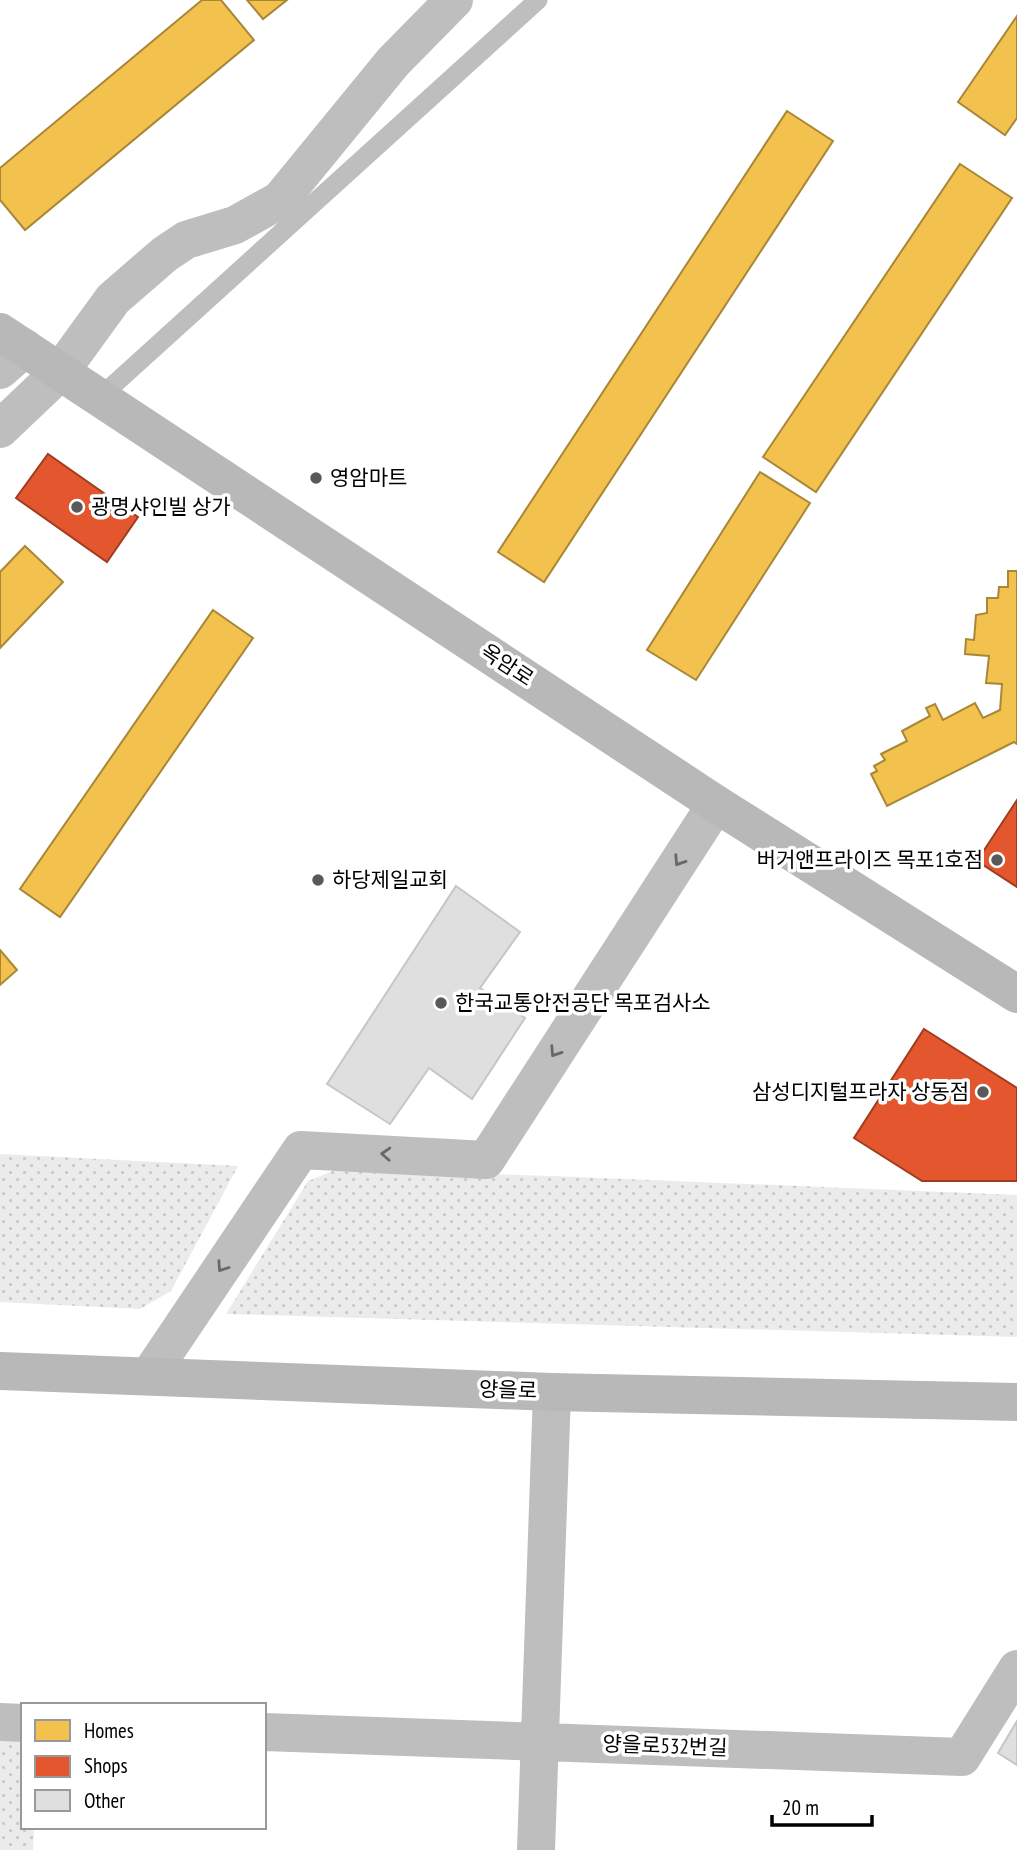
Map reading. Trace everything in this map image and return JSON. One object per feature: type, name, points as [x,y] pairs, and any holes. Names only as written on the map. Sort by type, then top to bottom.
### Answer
[{"type":"street","points":[[0,429],[60,372],[113,299],[165,254],[186,240],[234,225],[280,200],[393,62],[454,0]]},
{"type":"street","name":"옥암로","points":[[8,350],[60,372],[100,397],[716,804],[1017,994]]},
{"type":"street","points":[[149,1376],[300,1150],[486,1160],[716,804]]},
{"type":"street","name":"양을로","points":[[6,1373],[552,1392],[1017,1402]]},
{"type":"street","points":[[536,1850],[552,1392]]},
{"type":"street","name":"양을로532번길","points":[[266,1732],[962,1757],[1017,1669]]},
{"type":"street","points":[[0,1722],[21,1723]]},
{"type":"lane","points":[[100,397],[538,0]]},
{"type":"shaded area","points":[[0,1154],[238,1166],[171,1291],[140,1309],[0,1302]]},
{"type":"shaded area","points":[[335,1170],[1017,1195],[1017,1337],[226,1314],[308,1181]]},
{"type":"shaded area","points":[[0,1722],[21,1723],[21,1829],[34,1829],[33,1850],[0,1850]]},
{"type":"building: Homes","points":[[202,0],[221,0],[254,40],[25,230],[0,200],[0,168]]},
{"type":"building: Homes","points":[[247,0],[287,0],[263,19]]},
{"type":"building: Homes","points":[[1017,16],[1017,118],[1005,135],[958,102]]},
{"type":"building: Homes","points":[[787,111],[833,141],[544,582],[498,552]]},
{"type":"building: Homes","points":[[960,164],[1012,198],[816,492],[763,457]]},
{"type":"building: Homes","points":[[760,472],[810,503],[696,680],[647,650]]},
{"type":"building: Homes","points":[[25,546],[63,582],[0,648],[0,572]]},
{"type":"building: Homes","points":[[1008,571],[1017,571],[1017,744],[1014,742],[887,806],[871,774],[877,771],[874,766],[885,760],[881,754],[907,741],[902,731],[930,716],[926,708],[935,704],[943,720],[975,703],[983,718],[1000,710],[1002,684],[986,683],[989,656],[965,654],[966,639],[974,640],[976,615],[987,613],[987,598],[998,598],[999,587],[1008,587]]},
{"type":"building: Homes","points":[[213,610],[253,638],[60,917],[20,889]]},
{"type":"building: Homes","points":[[0,950],[17,970],[0,985]]},
{"type":"building: Shops","name":"광명샤인빌 상가","points":[[48,454],[138,517],[107,562],[16,498]]},
{"type":"building: Shops","points":[[1017,800],[1017,887],[977,861]]},
{"type":"building: Shops","points":[[924,1029],[1017,1088],[1017,1181],[922,1181],[854,1138]]},
{"type":"building: Other","name":"한국교통안전공단 목포검사소","points":[[456,886],[520,932],[480,988],[525,1018],[472,1099],[429,1068],[390,1124],[327,1084]]},
{"type":"building: Other","points":[[1017,1721],[1017,1765],[998,1753]]},
{"type":"place","name":"영암마트","points":[[316,478]]},
{"type":"place","name":"광명샤인빌 상가","points":[[77,507]]},
{"type":"place","name":"버거앤프라이즈 목포1호점","points":[[997,860]]},
{"type":"place","name":"하당제일교회","points":[[318,880]]},
{"type":"place","name":"한국교통안전공단 목포검사소","points":[[441,1003]]},
{"type":"place","name":"삼성디지털프라자 상동점","points":[[983,1092]]}]
